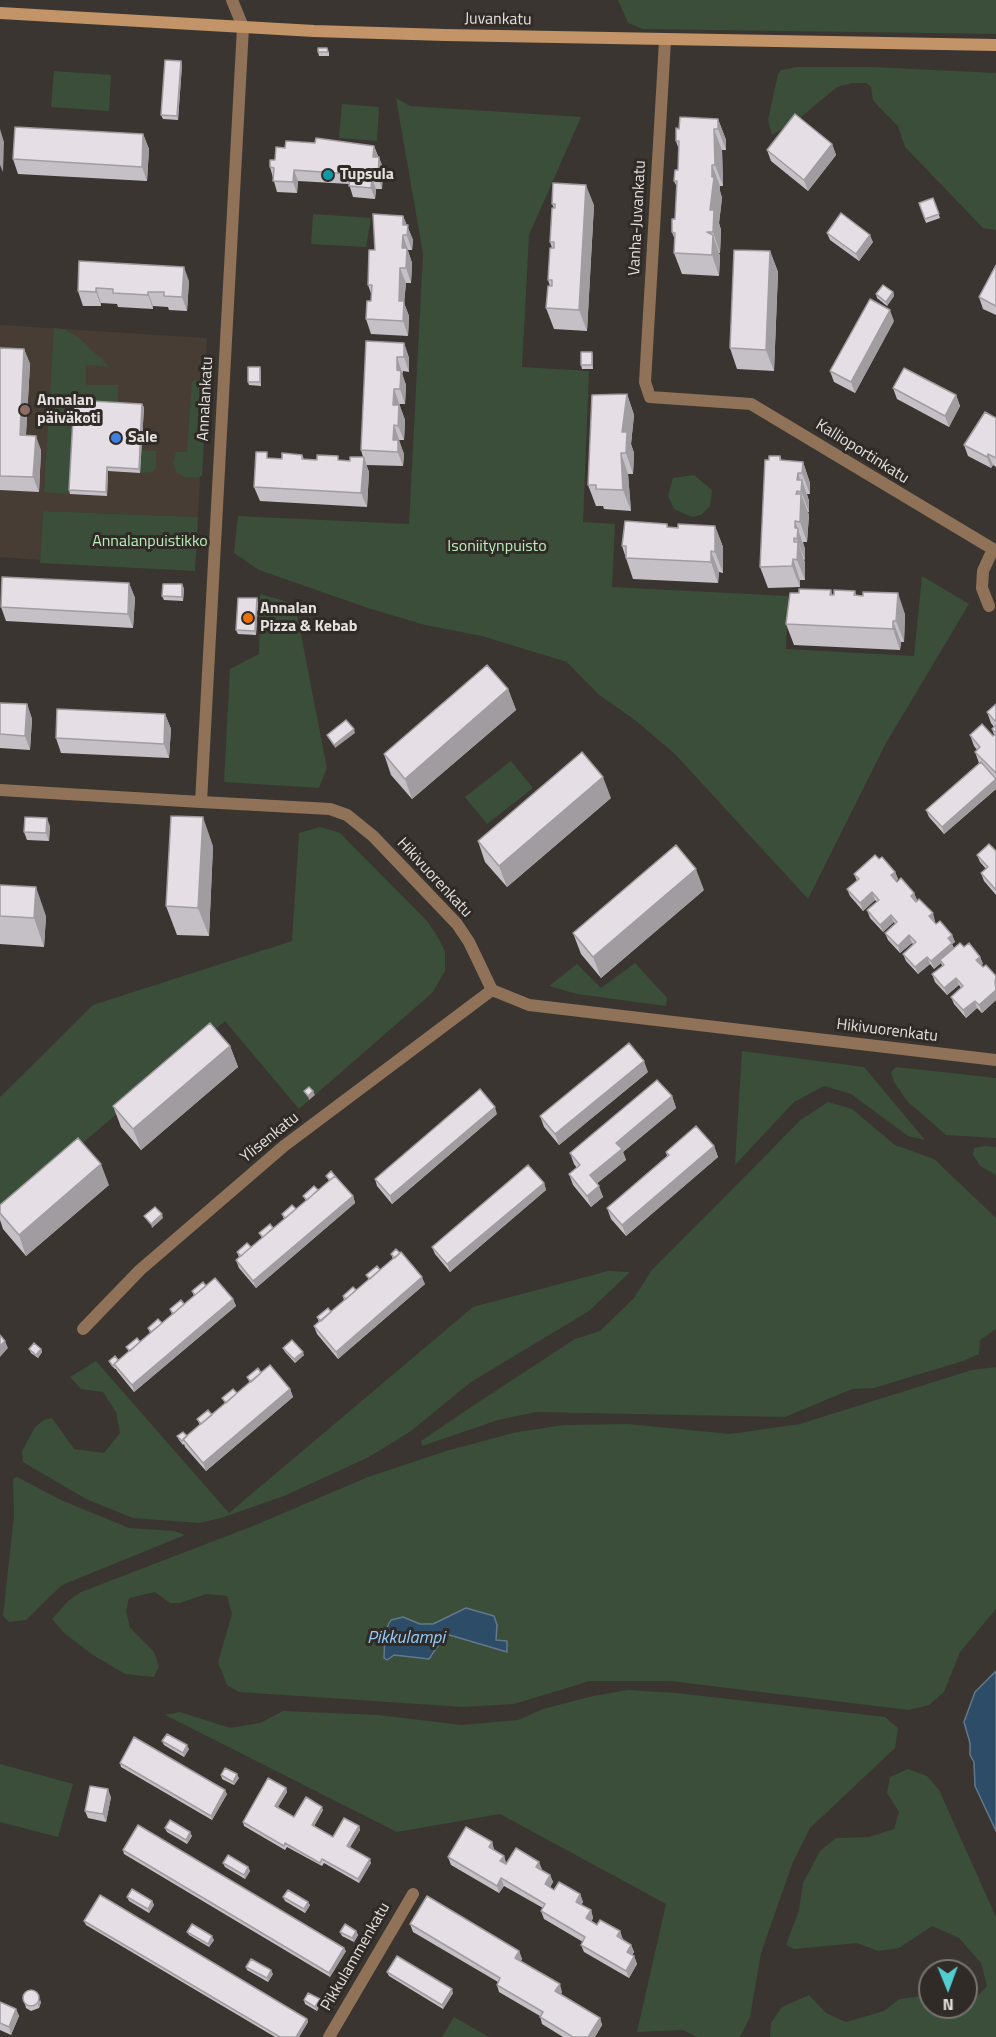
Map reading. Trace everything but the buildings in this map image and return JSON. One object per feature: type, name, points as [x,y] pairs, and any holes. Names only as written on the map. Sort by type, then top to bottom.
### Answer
[{"type":"main road","name":"Juvankatu","points":[[0,13],[243,27],[665,41],[996,45]]},
{"type":"street","name":"Annalankatu","points":[[201,802],[243,27],[232,0]]},
{"type":"street","name":"Vanha-Juvankatu","points":[[650,397],[645,382],[665,41]]},
{"type":"street","name":"Kallioportinkatu","points":[[650,397],[751,404],[993,549],[983,571],[982,588],[989,606]]},
{"type":"street","name":"Hikivuorenkatu","points":[[0,790],[322,808],[347,815],[373,836],[457,924],[469,942],[492,990],[529,1005],[996,1060]]},
{"type":"street","name":"Ylisenkatu","points":[[82,1329],[140,1270],[284,1146],[492,990]]},
{"type":"street","name":"Pikkulammenkatu","points":[[329,2037],[413,1894]]},
{"type":"shaded area","points":[[0,325],[207,338],[198,517],[43,511],[40,560],[0,557]]},
{"type":"green space","points":[[618,0],[996,0],[996,34],[643,29],[628,23]]},
{"type":"green space","points":[[797,67],[875,67],[996,73],[996,230],[983,228],[905,147],[898,126],[873,100],[871,87],[866,83],[852,83],[837,87],[801,117],[772,135],[768,120],[778,74],[781,70]]},
{"type":"green space","points":[[54,71],[111,75],[109,111],[51,107]]},
{"type":"green space","name":"Isoniitynpuisto","points":[[396,98],[410,106],[581,117],[529,235],[522,367],[589,371],[583,522],[615,524],[612,587],[788,596],[786,649],[914,656],[922,576],[969,604],[886,743],[808,899],[675,754],[635,720],[598,694],[567,662],[482,636],[425,625],[368,608],[259,570],[234,553],[238,516],[409,524],[423,254]]},
{"type":"green space","points":[[342,104],[379,107],[377,141],[339,138]]},
{"type":"green space","points":[[313,214],[371,218],[366,247],[311,244]]},
{"type":"green space","points":[[54,328],[64,329],[79,338],[110,367],[86,365],[86,385],[118,385],[118,402],[74,401],[69,494],[44,492]]},
{"type":"green space","points":[[198,379],[207,382],[202,476],[196,478],[184,477],[176,471],[173,463],[176,452],[187,452],[192,382]]},
{"type":"green space","points":[[141,450],[156,451],[156,467],[152,472],[140,473]]},
{"type":"green space","points":[[694,475],[712,490],[710,506],[701,515],[692,517],[674,509],[668,496],[673,478]]},
{"type":"green space","name":"Annalanpuistikko","points":[[43,511],[198,517],[195,571],[40,563]]},
{"type":"green space","points":[[260,594],[295,604],[327,768],[319,788],[224,782],[230,669],[259,654]]},
{"type":"green space","points":[[511,761],[533,788],[487,824],[465,797]]},
{"type":"green space","points":[[320,827],[340,833],[428,922],[445,952],[445,971],[432,993],[299,1109],[225,1021],[0,1214],[0,1097],[93,1005],[292,941],[299,833]]},
{"type":"green space","points":[[635,963],[667,998],[666,1006],[577,994],[549,986],[577,964],[601,988]]},
{"type":"green space","points":[[742,1051],[864,1067],[925,1140],[908,1136],[851,1094],[824,1086],[794,1102],[735,1165]]},
{"type":"green space","points":[[896,1067],[996,1078],[996,1138],[946,1135],[908,1102],[894,1082],[891,1072]]},
{"type":"green space","points":[[828,1102],[852,1109],[895,1145],[934,1159],[996,1218],[996,1329],[980,1340],[979,1354],[874,1388],[852,1389],[785,1417],[536,1412],[498,1420],[422,1446],[421,1441],[575,1339],[600,1331],[634,1298],[651,1271],[782,1139],[802,1119]]},
{"type":"green space","points":[[996,1147],[996,1175],[980,1166],[973,1155],[974,1148]]},
{"type":"green space","points":[[608,1271],[630,1272],[589,1311],[471,1382],[411,1431],[369,1457],[284,1496],[221,1518],[199,1523],[133,1518],[86,1499],[23,1462],[22,1451],[35,1427],[44,1420],[52,1418],[74,1449],[104,1453],[120,1433],[116,1412],[103,1392],[81,1389],[70,1377],[96,1361],[229,1513],[473,1307]]},
{"type":"green space","points":[[996,1367],[996,1609],[960,1652],[944,1692],[929,1705],[909,1710],[670,1681],[590,1681],[514,1704],[463,1707],[239,1692],[227,1685],[218,1662],[232,1614],[227,1596],[206,1594],[180,1603],[170,1603],[155,1592],[129,1598],[126,1611],[130,1628],[154,1652],[159,1666],[154,1677],[125,1674],[93,1655],[64,1633],[52,1619],[68,1601],[81,1592],[253,1526],[368,1477],[446,1451],[517,1432],[564,1425],[628,1424],[730,1434],[800,1424],[972,1370]],"holes":[[[460,1610],[484,1613],[495,1618],[496,1640],[506,1640],[507,1651],[446,1634],[440,1640],[433,1656],[424,1659],[394,1655],[384,1658],[385,1631],[391,1620],[403,1617],[420,1624],[433,1624]]]},
{"type":"green space","points":[[17,1477],[61,1500],[129,1528],[175,1531],[185,1535],[62,1585],[26,1620],[9,1622],[3,1616],[14,1516],[13,1479]]},
{"type":"green space","points":[[628,1690],[677,1693],[885,1717],[898,1728],[895,1748],[810,1828],[793,1862],[761,1953],[750,2017],[740,2037],[697,2037],[683,2030],[637,2032],[666,1904],[500,1814],[397,1832],[165,1715],[180,1712],[230,1728],[260,1723],[283,1711],[378,1715],[462,1725],[518,1720],[543,1709]]},
{"type":"green space","points":[[0,1764],[73,1784],[58,1837],[0,1822]]},
{"type":"green space","points":[[908,1769],[927,1776],[939,1790],[996,1917],[996,2037],[770,2037],[771,2023],[782,2007],[809,1995],[826,2013],[846,2022],[884,2011],[900,1999],[918,1997],[918,2019],[978,2019],[978,1996],[987,1986],[981,1963],[959,1938],[932,1926],[899,1948],[878,1951],[857,1943],[794,1949],[786,1945],[799,1910],[803,1883],[820,1851],[836,1838],[869,1837],[894,1829],[899,1812],[887,1793],[890,1777]]},
{"type":"green space","points":[[454,2017],[489,2037],[442,2037]]},
{"type":"water","name":"Pikkulampi","points":[[466,1608],[494,1616],[497,1625],[496,1640],[507,1641],[507,1652],[446,1634],[429,1659],[394,1655],[387,1660],[384,1658],[385,1631],[391,1620],[403,1617],[420,1624],[433,1624]]},
{"type":"water","points":[[996,1671],[996,1831],[975,1786],[974,1762],[970,1755],[970,1743],[964,1722],[975,1692]]},
{"type":"place","name":"Tupsula","points":[[328,175]]},
{"type":"place","name":"Annalan päiväkoti","points":[[25,410]]},
{"type":"place","name":"Sale","points":[[116,438]]},
{"type":"place","name":"Annalan Pizza & Kebab","points":[[248,618]]}]
